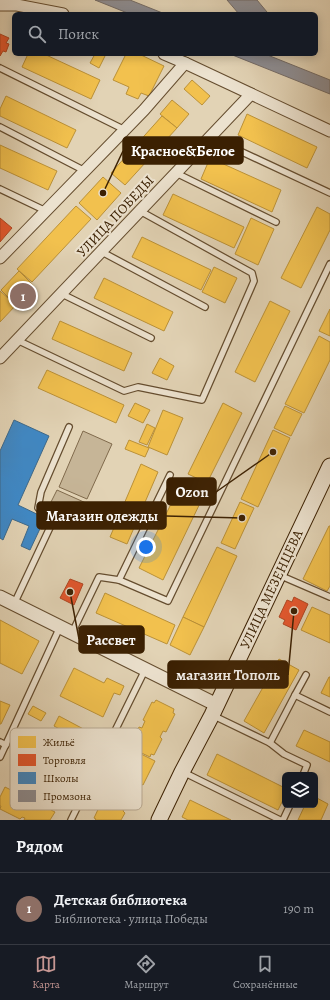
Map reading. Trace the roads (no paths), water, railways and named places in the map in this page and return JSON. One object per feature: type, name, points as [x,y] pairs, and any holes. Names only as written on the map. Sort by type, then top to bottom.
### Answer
[{"type":"main road","name":"УЛИЦА МЕЗЕНЦЕВА","points":[[159,820],[214,710],[330,466]]},
{"type":"street","points":[[0,5],[17,6],[52,12]]},
{"type":"street","points":[[169,56],[330,131]]},
{"type":"street","points":[[0,258],[144,110],[185,63]]},
{"type":"street","name":"УЛИЦА ПОБЕДЫ","points":[[0,358],[251,94]]},
{"type":"street","points":[[0,597],[145,670],[214,710]]},
{"type":"lane","points":[[0,68],[125,130]]},
{"type":"lane","points":[[0,127],[85,171]]},
{"type":"lane","points":[[210,137],[330,193]]},
{"type":"lane","points":[[176,173],[276,222]]},
{"type":"lane","points":[[0,189],[46,211]]},
{"type":"lane","points":[[17,340],[124,391],[138,387],[202,400],[254,281],[252,273],[140,211]]},
{"type":"lane","points":[[102,252],[205,307]]},
{"type":"lane","points":[[72,633],[98,577],[119,580],[168,601],[330,264]]},
{"type":"lane","points":[[62,294],[151,338]]},
{"type":"lane","points":[[14,604],[53,521],[38,508],[41,492],[69,427]]},
{"type":"lane","points":[[119,580],[170,475]]},
{"type":"lane","points":[[278,575],[330,598]]},
{"type":"lane","points":[[10,728],[60,628]]},
{"type":"lane","points":[[116,728],[145,670]]},
{"type":"lane","points":[[270,743],[306,675]]},
{"type":"lane","points":[[295,695],[330,712]]},
{"type":"lane","points":[[214,710],[270,743],[284,754],[307,765],[304,772]]},
{"type":"lane","points":[[0,757],[3,743],[10,729]]},
{"type":"lane","points":[[182,772],[280,820]]},
{"type":"lane","points":[[283,820],[289,808]]},
{"type":"lane","points":[[71,820],[76,810]]},
{"type":"place","name":"Красное&Белое","points":[[103,193]]},
{"type":"place","name":"Детская библиотека","points":[[23,296]]},
{"type":"place","name":"Ozon","points":[[273,452]]},
{"type":"place","name":"Магазин одежды","points":[[242,518]]},
{"type":"place","name":"Рассвет","points":[[70,592]]},
{"type":"place","name":"магазин Тополь","points":[[294,611]]}]
